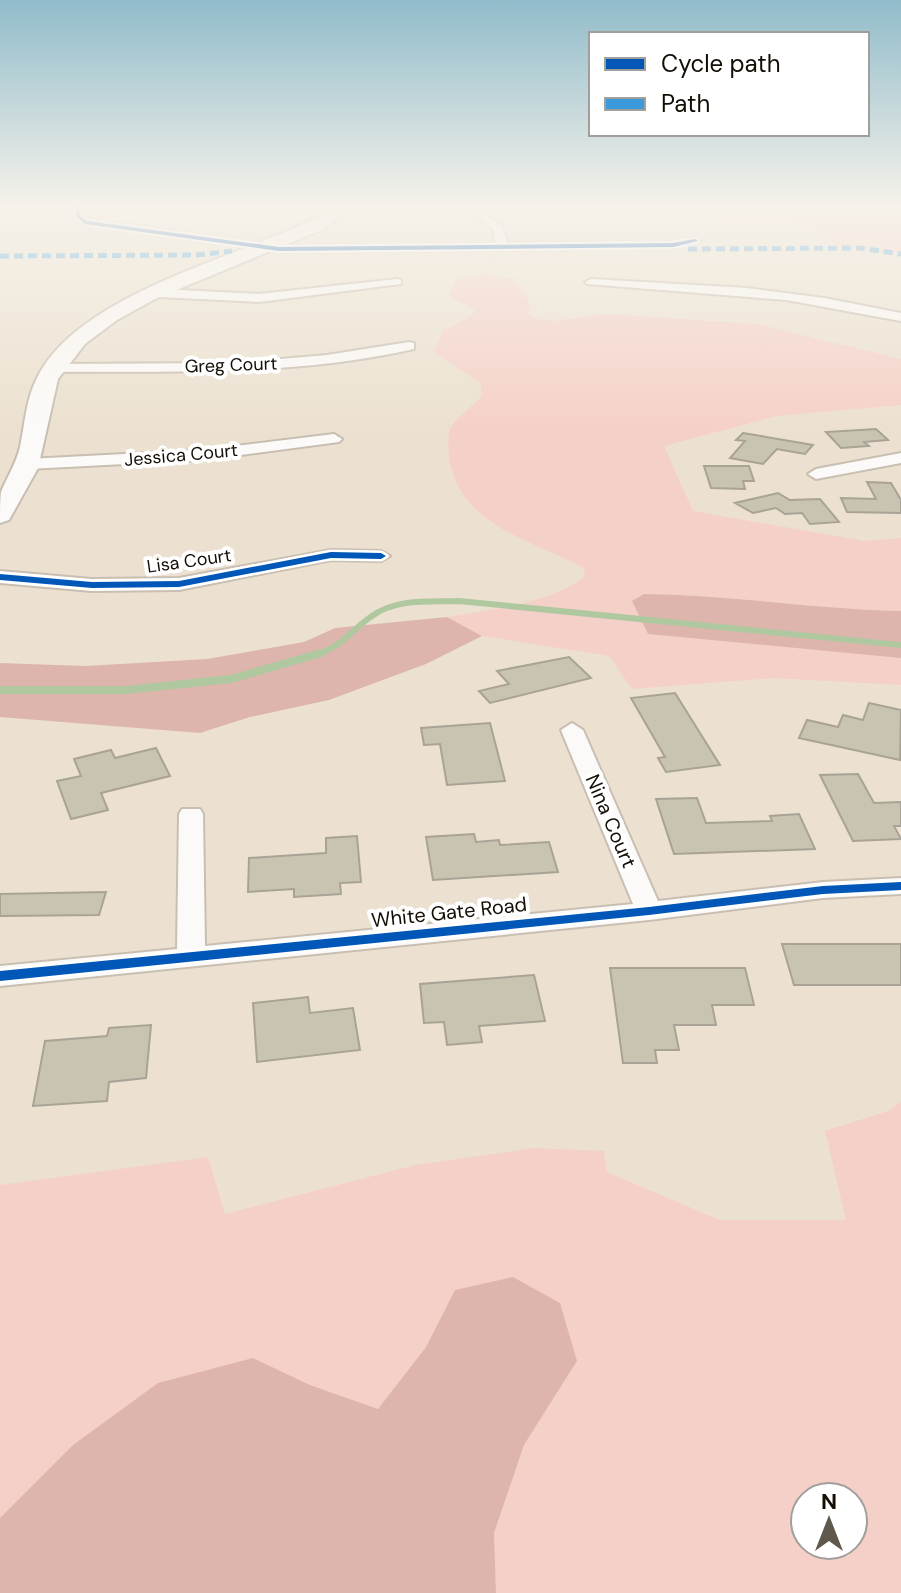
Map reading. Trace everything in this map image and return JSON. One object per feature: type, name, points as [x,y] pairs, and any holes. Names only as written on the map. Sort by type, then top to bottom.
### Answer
[{"type":"street","points":[[0,515],[28,464],[41,395],[52,368],[91,329],[121,310],[186,281]]},
{"type":"street","points":[[159,293],[259,298],[397,282]]},
{"type":"street","points":[[591,282],[744,291],[901,317]]},
{"type":"street","name":"Greg Court","points":[[52,368],[232,367],[327,359],[409,346]]},
{"type":"street","name":"Jessica Court","points":[[28,464],[188,456],[334,439]]},
{"type":"street","points":[[816,474],[853,464],[901,458]]},
{"type":"street","name":"Lisa Court","points":[[0,577],[146,586],[190,582],[331,555],[381,556]]},
{"type":"street","name":"Nina Court","points":[[572,730],[649,911]]},
{"type":"street","points":[[191,814],[191,958]]},
{"type":"street","name":"White Gate Road","points":[[0,976],[649,911],[823,890],[901,886]]},
{"type":"path","points":[[572,281],[591,282]]},
{"type":"shaded area","points":[[455,281],[512,281],[522,290],[530,305],[528,313],[535,319],[553,321],[605,314],[757,324],[901,359],[901,405],[776,416],[664,446],[693,511],[864,541],[901,538],[901,611],[644,594],[648,634],[901,658],[901,685],[774,678],[632,689],[609,656],[482,636],[447,617],[535,600],[583,578],[585,569],[504,530],[470,503],[458,485],[449,459],[451,427],[482,396],[480,383],[432,350],[438,344],[442,331],[466,319],[476,310],[449,296]]},
{"type":"shaded area","points":[[644,594],[901,611],[901,658],[648,634],[632,601]]},
{"type":"shaded area","points":[[447,617],[482,636],[426,664],[329,700],[250,717],[200,733],[0,717],[0,663],[85,666],[207,659],[304,642],[335,628]]},
{"type":"shaded area","points":[[901,1101],[901,1593],[496,1593],[494,1533],[524,1445],[577,1361],[455,1290],[426,1347],[378,1409],[310,1385],[253,1358],[73,1445],[0,1518],[0,1185],[208,1157],[225,1214],[415,1165],[534,1148],[604,1151],[607,1172],[720,1220],[846,1220],[825,1131],[891,1110]]},
{"type":"shaded area","points":[[513,1277],[560,1303],[577,1361],[524,1445],[494,1533],[496,1593],[0,1593],[0,1518],[73,1445],[158,1383],[253,1358],[310,1385],[378,1409],[426,1347],[455,1290]]},
{"type":"building","points":[[876,429],[888,440],[864,442],[869,446],[841,448],[826,432]]},
{"type":"building","points":[[743,433],[813,445],[805,454],[777,449],[763,464],[730,458],[745,441],[736,440]]},
{"type":"building","points":[[704,466],[749,466],[754,481],[743,481],[745,489],[711,488]]},
{"type":"building","points":[[867,482],[891,483],[901,500],[901,513],[847,512],[841,498],[876,499]]},
{"type":"building","points":[[778,493],[790,500],[820,499],[839,522],[810,524],[802,513],[785,514],[776,508],[753,513],[735,503]]},
{"type":"building","points":[[569,657],[591,678],[490,703],[479,691],[509,684],[497,671]]},
{"type":"building","points":[[675,693],[720,765],[666,772],[658,758],[665,757],[631,698]]},
{"type":"building","points":[[869,703],[901,710],[900,760],[799,738],[807,720],[838,727],[843,715],[863,720]]},
{"type":"building","points":[[490,723],[505,781],[447,785],[440,744],[424,745],[421,728]]},
{"type":"building","points":[[156,748],[170,776],[101,793],[108,810],[71,819],[57,781],[81,776],[74,759],[111,750],[115,758]]},
{"type":"building","points":[[858,774],[874,803],[901,802],[901,826],[894,826],[901,839],[853,841],[820,775]]},
{"type":"building","points":[[697,798],[706,823],[772,821],[770,816],[799,814],[815,849],[674,854],[656,799]]},
{"type":"building","points":[[474,834],[476,842],[499,840],[500,845],[549,842],[558,872],[433,880],[426,837]]},
{"type":"building","points":[[357,836],[361,882],[340,883],[341,894],[294,897],[294,889],[248,892],[249,858],[326,853],[326,838]]},
{"type":"building","points":[[106,892],[99,915],[0,916],[0,894]]},
{"type":"building","points":[[782,944],[901,944],[901,985],[794,985]]},
{"type":"building","points":[[610,968],[745,968],[754,1005],[712,1005],[716,1025],[674,1025],[679,1050],[655,1050],[657,1063],[623,1063]]},
{"type":"building","points":[[534,975],[545,1021],[479,1026],[482,1042],[447,1045],[444,1022],[424,1023],[420,984]]},
{"type":"building","points":[[308,997],[310,1013],[353,1008],[360,1050],[257,1062],[253,1003]]},
{"type":"building","points":[[151,1025],[146,1078],[109,1082],[107,1101],[33,1106],[45,1041],[107,1036],[109,1028]]},
{"type":"waterway","points":[[314,655],[340,643],[382,610],[414,602],[437,601],[901,645]]},
{"type":"waterway","points":[[0,690],[125,690],[231,679],[321,653]]},
{"type":"cycle path","points":[[0,577],[92,585],[179,584],[331,555],[381,556]]},
{"type":"cycle path","points":[[0,976],[649,911],[823,890],[901,886]]}]
